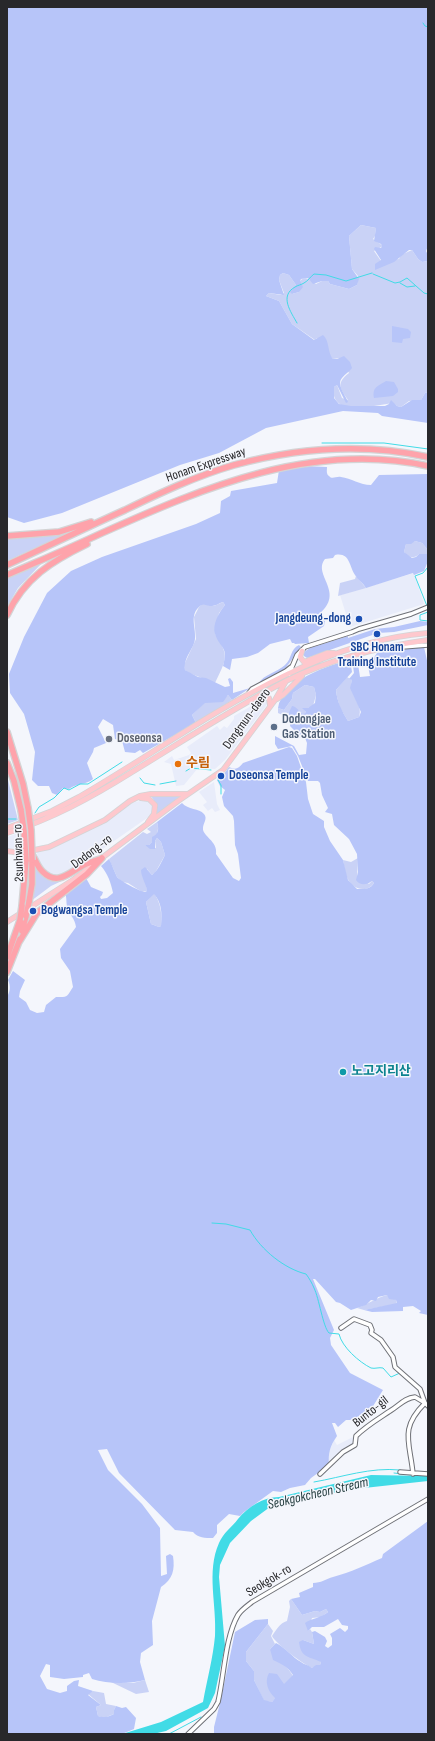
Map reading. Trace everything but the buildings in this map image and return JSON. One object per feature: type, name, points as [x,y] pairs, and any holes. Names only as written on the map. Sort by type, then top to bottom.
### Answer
[{"type":"highway","name":"Honam Expressway","points":[[7,565],[167,490],[201,476],[263,458],[353,448],[382,449],[428,457]]},
{"type":"highway","name":"Honam Expressway","points":[[7,575],[186,496],[252,474],[294,464],[327,460],[382,459],[428,466]]},
{"type":"highway","points":[[7,615],[16,597],[25,586],[50,563],[86,544],[172,505],[186,496]]},
{"type":"highway","points":[[7,536],[59,532],[110,516]]},
{"type":"highway","name":"2sunhwan-ro","points":[[7,732],[23,784],[28,808],[32,884],[19,942],[7,972]]},
{"type":"highway","name":"2sunhwan-ro","points":[[7,763],[14,781],[31,859],[20,920],[7,957]]},
{"type":"highway","points":[[31,859],[47,876],[59,879],[66,877],[82,867],[102,858]]},
{"type":"highway","points":[[19,942],[37,913],[87,874],[102,858]]},
{"type":"main road","name":"Dongmun-daero","points":[[7,828],[52,811],[79,797],[248,696],[289,674],[336,654],[379,641],[428,634]]},
{"type":"main road","name":"Dongmun-daero","points":[[7,833],[37,823],[82,802],[286,681],[304,673],[354,656],[392,646],[428,640]]},
{"type":"main road","points":[[302,650],[300,657],[304,662],[327,653],[336,654]]},
{"type":"main road","points":[[275,700],[283,695],[304,673]]},
{"type":"main road","name":"Dongmun-daero","points":[[187,794],[223,770],[275,700],[289,674]]},
{"type":"main road","points":[[257,697],[270,698],[270,706]]},
{"type":"main road","points":[[7,851],[20,853],[49,847],[104,820],[135,798],[151,794],[187,794]]},
{"type":"main road","name":"Dodong-ro","points":[[7,922],[73,880],[187,794]]},
{"type":"main road","points":[[135,798],[149,798],[154,805],[154,814],[146,826]]},
{"type":"street","points":[[289,674],[297,655],[309,645],[352,632],[358,628],[428,608]]},
{"type":"street","points":[[354,656],[386,649],[428,646]]},
{"type":"street","points":[[248,696],[252,688],[286,670],[293,664]]},
{"type":"street","points":[[341,1328],[354,1319],[370,1325],[372,1330],[371,1333],[381,1340],[393,1357],[395,1367],[420,1389],[427,1404],[408,1425],[407,1439],[410,1447],[413,1474]]},
{"type":"street","name":"Bunto-gil","points":[[320,1474],[343,1452],[355,1445],[356,1436],[380,1416],[391,1411],[399,1404],[415,1397],[427,1404]]},
{"type":"street","points":[[400,1472],[428,1474]]},
{"type":"street","name":"Seokgok-ro","points":[[188,1734],[214,1709],[218,1702],[231,1636],[235,1621],[240,1612],[252,1602],[428,1499]]},
{"type":"shaded area","points":[[7,7],[428,7],[428,246],[426,251],[428,261],[422,262],[412,250],[409,250],[394,262],[375,270],[375,264],[381,260],[374,249],[375,247],[381,248],[382,246],[374,241],[376,228],[361,225],[349,236],[352,269],[359,279],[357,285],[349,289],[330,284],[328,281],[313,284],[308,278],[301,279],[300,281],[303,287],[299,292],[292,294],[290,292],[296,285],[289,275],[283,273],[280,275],[279,280],[284,295],[269,293],[266,296],[279,301],[292,324],[314,340],[323,335],[327,340],[333,359],[344,356],[350,362],[352,368],[340,381],[342,390],[348,402],[346,403],[337,385],[334,387],[334,398],[339,404],[351,406],[385,406],[389,404],[391,400],[397,406],[401,407],[412,400],[421,400],[425,393],[428,392],[428,423],[382,416],[378,413],[343,411],[266,428],[219,453],[180,465],[62,513],[24,523],[7,517]]},
{"type":"shaded area","points":[[361,225],[376,228],[373,239],[383,246],[374,251],[381,261],[399,259],[401,255],[412,250],[422,262],[428,261],[428,392],[425,393],[421,400],[409,401],[401,407],[393,403],[374,406],[342,406],[336,400],[333,390],[337,385],[342,398],[348,400],[341,389],[341,383],[349,373],[340,358],[333,359],[322,341],[317,338],[315,340],[292,324],[279,301],[266,296],[269,293],[281,295],[284,293],[279,280],[280,275],[283,273],[289,275],[296,285],[292,294],[299,292],[300,281],[304,278],[316,284],[322,281],[328,281],[330,284],[349,289],[357,285],[358,276],[352,269],[349,236]]},
{"type":"shaded area","points":[[392,326],[408,329],[411,332],[410,338],[403,339],[402,343],[392,342]]},
{"type":"shaded area","points":[[386,381],[394,382],[398,392],[393,396],[374,398],[375,389]]},
{"type":"shaded area","points":[[304,466],[327,467],[327,474],[331,478],[345,478],[371,485],[379,475],[428,474],[428,550],[422,543],[415,541],[411,544],[406,544],[404,552],[412,558],[419,554],[428,554],[428,561],[424,571],[366,588],[356,577],[348,560],[344,556],[335,555],[333,558],[325,559],[322,565],[322,571],[330,598],[326,606],[319,614],[325,621],[324,626],[308,637],[309,643],[295,644],[292,643],[290,639],[270,644],[258,653],[247,657],[232,659],[230,670],[223,666],[225,659],[224,651],[214,630],[220,611],[225,605],[223,602],[213,606],[201,605],[194,617],[194,642],[187,657],[185,670],[198,677],[206,678],[225,687],[230,686],[228,679],[230,678],[233,682],[233,693],[250,688],[232,700],[228,695],[223,702],[205,703],[192,715],[196,723],[143,753],[140,750],[135,753],[125,752],[122,741],[115,739],[113,725],[103,719],[98,727],[106,743],[94,748],[87,763],[93,779],[69,789],[63,788],[57,795],[52,793],[49,786],[38,786],[32,780],[35,752],[24,714],[10,693],[9,674],[24,637],[47,593],[71,571],[102,557],[196,524],[220,513],[221,501],[230,496],[231,491],[277,483],[279,470]]},
{"type":"shaded area","points":[[77,529],[7,561],[7,539]]},
{"type":"shaded area","points":[[415,541],[422,543],[428,550],[428,554],[419,554],[417,556],[409,557],[404,552],[406,544]]},
{"type":"shaded area","points":[[43,562],[18,588],[7,607],[7,578]]},
{"type":"shaded area","points":[[414,573],[424,604],[350,627],[340,595]]},
{"type":"shaded area","points":[[356,576],[366,588],[338,596],[340,583],[355,579]]},
{"type":"shaded area","points":[[223,602],[225,605],[219,613],[215,634],[223,648],[225,658],[222,669],[215,683],[189,673],[185,670],[184,665],[196,639],[194,617],[199,607],[202,604],[214,606]]},
{"type":"shaded area","points":[[420,621],[428,622],[428,625],[394,632],[378,633],[307,658],[304,656],[304,652],[310,648],[348,636],[348,638],[375,629],[394,627]]},
{"type":"shaded area","points":[[299,645],[301,647],[285,669],[259,683],[261,680],[285,665],[294,649]]},
{"type":"shaded area","points":[[424,647],[428,665],[428,1315],[419,1313],[421,1311],[413,1306],[403,1307],[403,1311],[372,1312],[364,1310],[397,1303],[396,1300],[389,1299],[387,1295],[378,1297],[376,1301],[371,1300],[366,1305],[351,1310],[336,1302],[315,1279],[313,1279],[334,1330],[330,1338],[331,1345],[350,1373],[383,1390],[370,1411],[372,1416],[370,1418],[367,1418],[359,1423],[352,1420],[346,1420],[338,1427],[335,1423],[332,1423],[337,1436],[330,1450],[329,1465],[311,1478],[305,1485],[290,1488],[281,1492],[273,1491],[240,1516],[229,1514],[217,1525],[217,1533],[213,1538],[199,1537],[193,1532],[175,1530],[119,1473],[107,1449],[98,1450],[108,1470],[142,1504],[160,1528],[161,1576],[167,1574],[166,1556],[170,1554],[173,1556],[174,1566],[172,1574],[168,1581],[161,1587],[152,1621],[153,1645],[141,1653],[140,1662],[145,1680],[112,1683],[92,1679],[89,1673],[83,1675],[83,1677],[64,1679],[50,1677],[50,1665],[46,1664],[40,1676],[47,1689],[60,1693],[67,1691],[67,1686],[74,1681],[79,1680],[78,1686],[93,1691],[88,1695],[101,1705],[96,1707],[98,1716],[106,1717],[114,1714],[116,1706],[122,1708],[126,1707],[136,1718],[134,1729],[122,1734],[7,1734],[7,997],[10,987],[8,980],[13,971],[25,980],[19,997],[26,1002],[30,1010],[37,1013],[44,1012],[46,1005],[56,997],[65,997],[68,995],[73,987],[70,971],[61,958],[60,949],[76,927],[68,909],[65,893],[86,878],[91,887],[103,892],[100,897],[101,899],[107,898],[113,893],[106,872],[101,866],[109,859],[119,879],[139,890],[145,892],[147,891],[141,870],[145,867],[152,875],[154,874],[165,855],[161,842],[157,838],[155,841],[155,849],[150,849],[145,845],[149,845],[152,842],[152,837],[157,833],[157,822],[182,803],[187,807],[204,814],[206,818],[203,831],[213,842],[216,849],[216,854],[233,878],[239,881],[241,878],[238,854],[235,845],[233,816],[224,806],[222,797],[225,790],[220,786],[217,780],[229,767],[240,767],[243,763],[289,747],[292,748],[297,756],[306,782],[308,799],[313,814],[324,821],[324,827],[330,841],[343,860],[348,880],[357,889],[367,889],[371,887],[374,883],[372,881],[364,884],[359,883],[356,880],[358,872],[357,854],[349,839],[334,825],[332,814],[325,812],[328,808],[322,795],[320,783],[318,781],[308,781],[298,756],[292,746],[278,749],[275,744],[275,736],[294,746],[299,755],[306,754],[307,743],[305,738],[294,735],[295,731],[290,726],[291,719],[287,717],[292,706],[304,714],[306,712],[302,708],[308,708],[315,703],[316,695],[314,687],[305,685],[293,693],[292,699],[284,710],[278,708],[281,698],[297,682],[307,676],[319,670],[350,660],[352,672],[336,690],[337,698],[348,721],[359,717],[361,712],[350,688],[352,680],[349,679],[354,673],[353,666],[358,664],[360,677],[370,676],[368,666],[377,653]],"holes":[[[154,894],[157,897],[161,913],[161,926],[159,927],[151,924],[146,902]]]},
{"type":"shaded area","points":[[347,677],[352,680],[352,690],[360,712],[359,717],[348,721],[340,708],[336,690]]},
{"type":"shaded area","points":[[305,685],[314,687],[316,695],[313,706],[303,708],[306,712],[304,715],[298,710],[288,713],[287,717],[278,713],[278,708],[284,710],[292,699],[293,693]]},
{"type":"shaded area","points":[[228,695],[232,700],[196,723],[192,715],[205,702],[220,702]]},
{"type":"shaded area","points":[[265,698],[268,701],[266,706],[225,760],[215,769],[198,768],[184,785],[176,786],[171,764],[164,762],[172,756],[174,760],[189,755],[191,753],[187,747],[217,726],[220,730],[224,726],[227,728],[234,719],[234,716]]},
{"type":"shaded area","points":[[7,776],[18,820],[7,824]]},
{"type":"shaded area","points":[[214,782],[217,804],[220,810],[215,812],[212,808],[208,811],[203,805],[207,802],[199,792]]},
{"type":"shaded area","points":[[151,796],[179,797],[157,814],[157,805]]},
{"type":"shaded area","points":[[144,800],[149,802],[153,807],[153,812],[150,816],[68,873],[56,876],[48,873],[38,862],[37,852],[59,845],[105,822],[131,803]]},
{"type":"shaded area","points":[[157,822],[158,832],[154,840],[149,845],[145,845],[156,848],[155,841],[157,838],[161,842],[165,855],[155,873],[152,875],[147,869],[143,878],[146,881],[147,891],[142,892],[128,883],[122,882],[117,877],[109,859],[143,832],[147,834],[151,832],[147,829]]},
{"type":"shaded area","points":[[21,832],[22,850],[7,848],[7,837]]},
{"type":"shaded area","points":[[358,858],[357,877],[369,884],[372,881],[374,883],[371,887],[366,889],[353,886],[346,874],[343,860],[351,862]]},
{"type":"shaded area","points":[[35,866],[44,875],[66,879],[51,886],[31,901]]},
{"type":"shaded area","points":[[154,893],[160,909],[161,926],[159,927],[151,924],[146,902]]},
{"type":"shaded area","points":[[387,1295],[396,1300],[397,1304],[364,1310],[357,1308],[379,1298]]},
{"type":"shaded area","points":[[355,1436],[355,1443],[329,1465],[328,1454],[334,1440],[337,1445]]},
{"type":"shaded area","points":[[428,1521],[428,1734],[214,1734],[214,1727],[235,1632],[255,1620],[268,1619],[268,1624],[246,1652],[246,1661],[254,1671],[254,1680],[264,1700],[272,1702],[275,1698],[270,1692],[267,1683],[269,1673],[277,1674],[284,1684],[293,1675],[284,1666],[273,1660],[270,1649],[276,1643],[302,1663],[312,1668],[316,1665],[320,1665],[321,1662],[303,1654],[299,1642],[303,1640],[314,1644],[312,1632],[315,1631],[325,1637],[327,1641],[325,1646],[328,1648],[332,1645],[332,1638],[330,1634],[340,1628],[345,1632],[348,1629],[348,1626],[342,1625],[338,1619],[324,1627],[312,1627],[308,1631],[305,1623],[328,1612],[326,1609],[320,1612],[315,1611],[302,1615],[291,1599],[300,1597],[299,1593],[313,1587],[313,1583],[321,1582],[346,1573],[382,1558],[383,1554]]},
{"type":"shaded area","points":[[291,1599],[302,1615],[315,1611],[320,1612],[326,1609],[328,1612],[321,1617],[312,1618],[308,1631],[310,1629],[312,1632],[314,1644],[303,1640],[321,1662],[320,1665],[312,1668],[290,1654],[274,1640],[272,1636],[280,1625],[287,1621],[290,1607],[289,1601]]},
{"type":"shaded area","points":[[268,1624],[273,1631],[271,1636],[275,1644],[270,1649],[293,1676],[272,1702],[264,1701],[254,1680],[254,1671],[246,1661],[246,1652]]},
{"type":"shaded area","points":[[84,1638],[85,1651],[74,1652],[71,1643],[73,1640]]},
{"type":"shaded area","points":[[145,1680],[149,1692],[136,1694],[111,1682],[133,1683]]},
{"type":"shaded area","points":[[93,1691],[104,1693],[106,1704],[116,1706],[114,1714],[104,1718],[98,1716],[96,1707],[101,1705],[88,1694]]},
{"type":"water","name":"Seokgokcheon Stream","points":[[371,1475],[428,1476],[428,1481],[355,1489],[292,1500],[270,1507],[251,1521],[230,1543],[220,1565],[219,1577],[225,1646],[215,1693],[208,1708],[166,1731],[153,1734],[122,1734],[161,1722],[203,1702],[215,1636],[213,1565],[215,1554],[223,1536],[242,1515],[256,1504],[273,1497],[279,1497]]},
{"type":"waterway","points":[[423,23],[428,27]]},
{"type":"waterway","points":[[297,323],[287,299],[290,291],[296,286],[302,284],[314,274],[326,275],[346,281],[372,273]]},
{"type":"waterway","points":[[373,274],[395,283],[407,278],[424,293],[428,294]]},
{"type":"waterway","points":[[400,283],[407,287],[415,286]]},
{"type":"waterway","points":[[322,443],[384,443],[428,449]]},
{"type":"waterway","points":[[427,606],[415,576],[423,573],[428,567]]},
{"type":"waterway","points":[[428,612],[420,615],[420,620],[428,621]]},
{"type":"waterway","points":[[35,813],[39,807],[54,798],[64,788],[69,790],[80,784],[88,784],[122,762]]},
{"type":"waterway","points":[[186,771],[191,768],[211,770]]},
{"type":"waterway","points":[[140,778],[144,783],[155,785]]},
{"type":"waterway","points":[[218,780],[221,785],[221,794]]},
{"type":"waterway","points":[[160,784],[176,781]]},
{"type":"waterway","points":[[7,819],[16,819]]},
{"type":"waterway","points":[[212,1223],[226,1224],[250,1230],[260,1245],[274,1258],[290,1268],[306,1274],[316,1293],[325,1325],[329,1333],[339,1334],[347,1349],[361,1362],[371,1368],[383,1368],[391,1377],[400,1373]]},
{"type":"waterway","name":"Seokgokcheon Stream","points":[[314,1482],[367,1471],[389,1469],[400,1470]]},
{"type":"waterway","points":[[394,1473],[411,1475]]},
{"type":"waterway","points":[[169,1734],[201,1717]]},
{"type":"place","name":"Jangdeung-dong","points":[[359,619]]},
{"type":"place","name":"SBC Honam Training Institute","points":[[377,634]]},
{"type":"place","name":"Dodongjae Gas Station","points":[[274,727]]},
{"type":"place","name":"Doseonsa","points":[[109,739]]},
{"type":"place","name":"수림","points":[[178,764]]},
{"type":"place","name":"Doseonsa Temple","points":[[221,776]]},
{"type":"place","name":"Bogwangsa Temple","points":[[33,911]]},
{"type":"place","name":"노고지리산","points":[[343,1072]]}]
